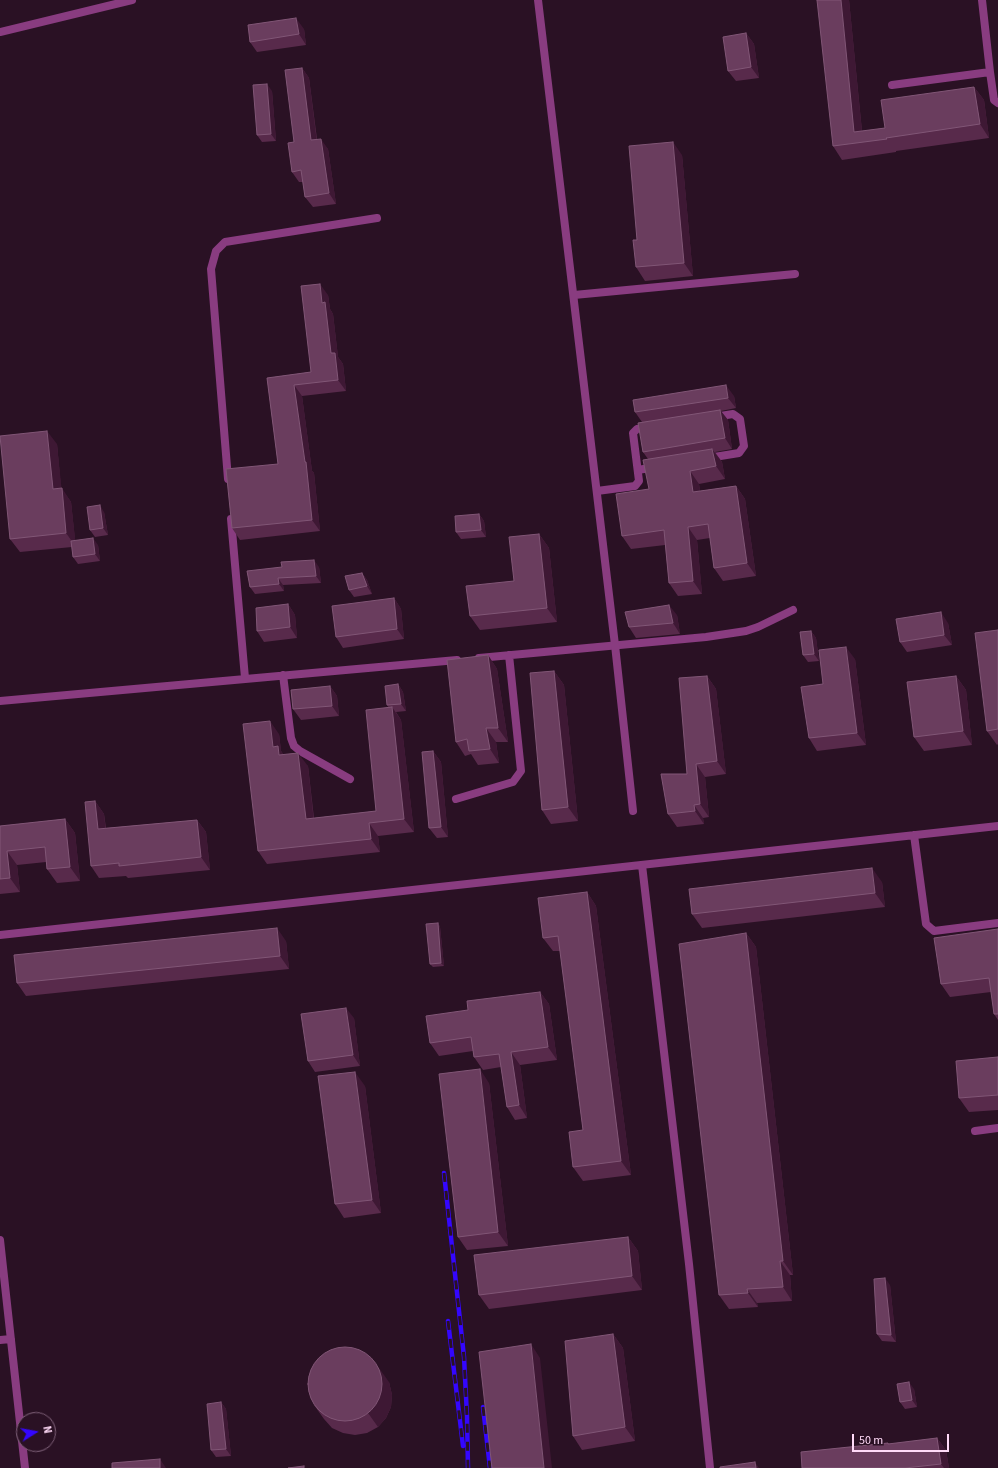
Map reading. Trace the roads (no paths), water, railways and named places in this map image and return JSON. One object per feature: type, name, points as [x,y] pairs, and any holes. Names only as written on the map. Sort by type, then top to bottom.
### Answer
[{"type":"street","points":[[0,32],[132,0]]},
{"type":"street","points":[[538,0],[616,645],[633,811]]},
{"type":"street","points":[[982,0],[994,100],[998,102]]},
{"type":"street","points":[[892,85],[990,72]]},
{"type":"street","points":[[229,490],[210,269],[216,251],[225,242],[377,218]]},
{"type":"street","points":[[574,295],[795,274]]},
{"type":"street","points":[[700,459],[739,452],[744,446],[740,419],[734,414],[704,419]]},
{"type":"street","points":[[597,491],[635,486],[639,481],[633,433],[637,429],[659,426]]},
{"type":"street","points":[[638,470],[662,466]]},
{"type":"street","points":[[231,513],[245,678]]},
{"type":"street","points":[[0,701],[706,637],[746,631],[758,627],[793,610]]},
{"type":"street","points":[[456,799],[513,782],[521,771],[509,655]]},
{"type":"street","points":[[283,675],[291,738],[294,746],[300,751],[350,779]]},
{"type":"street","points":[[0,935],[998,826]]},
{"type":"street","points":[[914,835],[926,924],[934,931],[998,923]]},
{"type":"street","points":[[642,865],[710,1468]]},
{"type":"street","points":[[975,1132],[998,1128]]},
{"type":"street","points":[[0,1240],[25,1468]]},
{"type":"street","points":[[0,1340],[11,1339]]},
{"type":"railway","points":[[444,1173],[464,1357],[468,1468]]},
{"type":"railway","points":[[448,1321],[463,1446]]},
{"type":"railway","points":[[483,1407],[490,1468]]}]
